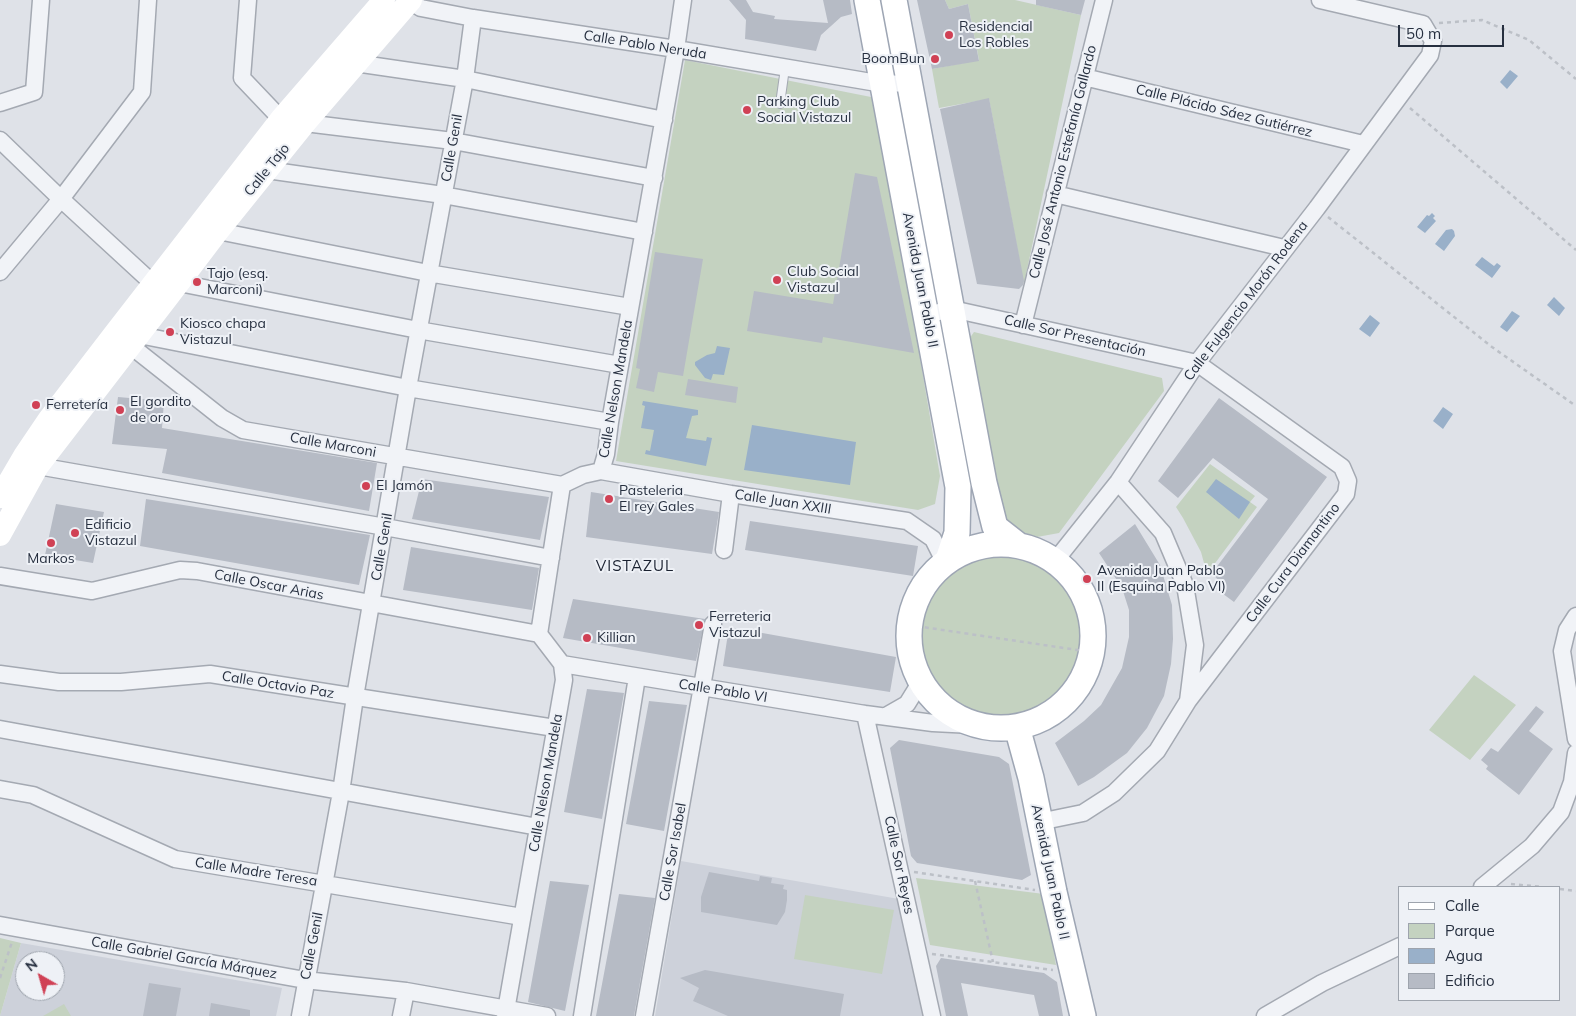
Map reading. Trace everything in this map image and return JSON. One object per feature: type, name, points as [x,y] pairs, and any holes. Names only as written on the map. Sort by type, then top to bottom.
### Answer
[{"type":"main road","name":"Avenida Juan Pablo II","points":[[867,0],[958,487],[957,533],[947,561]]},
{"type":"main road","name":"Avenida Juan Pablo II","points":[[894,0],[984,484],[995,527],[1018,545]]},
{"type":"main road","points":[[994,544],[1018,545],[1037,551],[1055,561],[1077,582],[1090,610],[1094,641],[1087,671],[1070,697],[1046,717],[1017,728],[995,729],[972,725],[952,715],[934,701],[920,683],[911,658],[909,625],[914,606],[926,582],[947,561],[970,549],[994,544]]},
{"type":"main road","name":"Avenida Juan Pablo II","points":[[1017,728],[1030,778],[1082,1016]]},
{"type":"street","points":[[0,103],[34,92],[40,0]]},
{"type":"street","points":[[0,272],[61,199],[142,92],[148,0]]},
{"type":"street","points":[[248,0],[242,78],[281,119]]},
{"type":"street","name":"Calle Tajo","points":[[167,289],[281,119],[384,0]]},
{"type":"street","name":"Calle Nelson Mandela","points":[[562,485],[583,475],[601,471],[606,454],[683,0]]},
{"type":"street","name":"Calle José Antonio Estefanía Gallardo","points":[[1023,324],[1104,0]]},
{"type":"street","points":[[1320,0],[1423,24]]},
{"type":"street","name":"Calle Tajo","points":[[0,535],[38,466],[128,338],[167,289],[218,231],[304,123],[410,1]]},
{"type":"street","name":"Calle Pablo Neruda","points":[[410,1],[421,8],[473,18],[676,49],[883,84],[910,83]]},
{"type":"street","name":"Calle Genil","points":[[300,1016],[305,980],[342,792],[355,697],[428,273],[465,79],[473,18]]},
{"type":"street","name":"Calle Fulgencio Morón Rodena","points":[[1055,561],[1118,482],[1197,363],[1284,248],[1317,208],[1430,55],[1432,40],[1423,24]]},
{"type":"street","points":[[355,63],[465,79],[664,120]]},
{"type":"street","name":"Calle Plácido Sáez Gutiérrez","points":[[1084,77],[1363,144]]},
{"type":"street","points":[[304,123],[453,141],[654,178]]},
{"type":"street","points":[[0,140],[61,199],[167,289],[620,365]]},
{"type":"street","points":[[267,170],[443,195],[644,232]]},
{"type":"street","points":[[1055,194],[1284,248]]},
{"type":"street","points":[[218,231],[428,273],[630,307]]},
{"type":"street","points":[[926,315],[952,309]]},
{"type":"street","name":"Calle Sor Presentación","points":[[952,309],[1197,363]]},
{"type":"street","points":[[128,338],[610,422]]},
{"type":"street","name":"Calle Tajo","points":[[0,497],[49,419],[128,338]]},
{"type":"street","name":"Calle Marconi","points":[[128,338],[222,418],[243,430],[562,485]]},
{"type":"street","name":"Calle Cura Diamantino","points":[[1039,822],[1083,813],[1114,793],[1157,751],[1188,701],[1346,494],[1348,481],[1342,467],[1197,363]]},
{"type":"street","points":[[38,466],[551,558]]},
{"type":"street","name":"Calle Juan XXIII","points":[[601,471],[731,494],[907,521],[933,539],[947,561]]},
{"type":"street","points":[[1118,482],[1163,533],[1185,586],[1195,646],[1188,701]]},
{"type":"street","points":[[562,485],[539,634],[562,664]]},
{"type":"street","points":[[724,550],[731,494]]},
{"type":"street","name":"Calle Oscar Arias","points":[[0,576],[92,591],[180,570],[197,571],[539,634]]},
{"type":"street","points":[[1576,616],[1567,630],[1562,651],[1576,740]]},
{"type":"street","name":"Calle Sor Isabel","points":[[644,1016],[713,624]]},
{"type":"street","name":"Calle Nelson Mandela","points":[[506,1012],[564,680],[562,664]]},
{"type":"street","name":"Calle Pablo VI","points":[[562,664],[865,714],[934,723],[972,725]]},
{"type":"street","name":"Calle Octavio Paz","points":[[0,674],[59,682],[121,682],[210,674],[555,728]]},
{"type":"street","points":[[582,1016],[637,677]]},
{"type":"street","points":[[886,716],[907,704],[920,683]]},
{"type":"street","name":"Calle Sor Reyes","points":[[865,714],[932,1016]]},
{"type":"street","points":[[0,729],[538,827]]},
{"type":"street","points":[[1486,884],[1532,846],[1561,812],[1572,782],[1576,753]]},
{"type":"street","name":"Calle Madre Teresa","points":[[0,789],[33,795],[175,859],[522,917]]},
{"type":"street","name":"Calle Gabriel García Márquez","points":[[0,925],[305,980],[406,991],[506,1012],[547,1016]]},
{"type":"street","points":[[1265,1016],[1322,983],[1398,947]]},
{"type":"street","points":[[401,1016],[406,991]]},
{"type":"lane","points":[[780,104],[785,68]]},
{"type":"path","points":[[1423,24],[1482,20],[1529,40],[1576,79]]},
{"type":"path","points":[[1399,99],[1576,250]]},
{"type":"path","points":[[1317,208],[1492,347],[1576,406]]},
{"type":"path","points":[[909,625],[1091,652]]},
{"type":"path","points":[[900,870],[1054,892]]},
{"type":"path","points":[[975,881],[993,962]]},
{"type":"path","points":[[1486,884],[1523,886]]},
{"type":"path","points":[[1561,889],[1576,891]]},
{"type":"path","points":[[0,978],[16,928]]},
{"type":"path","points":[[918,952],[1072,972]]},
{"type":"shaded area","points":[[681,861],[899,899],[925,1016],[655,1016]]},
{"type":"shaded area","points":[[21,943],[282,988],[276,1016],[0,1016],[15,964],[15,1001],[65,1001],[65,951],[19,951]]},
{"type":"green space","points":[[945,0],[1015,0],[1081,15],[1024,284],[989,99],[939,108],[932,69],[979,60],[968,4],[949,9]]},
{"type":"green space","name":"Club Social Vistazul","points":[[685,60],[876,98],[940,476],[935,504],[918,510],[616,461]]},
{"type":"green space","points":[[974,332],[1162,378],[1164,391],[1059,533],[1037,537],[1015,530],[1004,518],[967,342]]},
{"type":"green space","points":[[1210,464],[1255,496],[1250,502],[1257,507],[1207,574],[1201,552],[1176,507]]},
{"type":"green space","points":[[1011,545],[1037,551],[1067,571],[1087,601],[1092,618],[1092,654],[1087,671],[1067,701],[1045,717],[1029,724],[993,727],[975,724],[959,717],[944,707],[931,694],[921,679],[914,663],[911,627],[914,609],[921,593],[931,578],[944,565],[959,555],[975,548]]},
{"type":"green space","points":[[1474,675],[1516,705],[1470,760],[1429,730]]},
{"type":"green space","points":[[916,878],[1044,894],[1056,965],[930,945]]},
{"type":"green space","points":[[805,895],[894,910],[882,974],[794,959]]},
{"type":"green space","points":[[0,938],[21,943],[19,951],[15,951],[15,964],[0,1016]]},
{"type":"green space","points":[[64,1004],[71,1016],[43,1016]]},
{"type":"water","points":[[1510,70],[1518,76],[1507,89],[1500,82]]},
{"type":"water","points":[[1432,213],[1436,221],[1425,233],[1417,227],[1427,215],[1429,216]]},
{"type":"water","points":[[1452,229],[1455,236],[1444,251],[1435,244],[1446,230]]},
{"type":"water","points":[[1482,257],[1494,266],[1497,263],[1501,266],[1492,278],[1475,265]]},
{"type":"water","points":[[1554,297],[1565,308],[1559,316],[1547,305]]},
{"type":"water","points":[[1512,311],[1520,316],[1507,332],[1500,327]]},
{"type":"water","points":[[1370,315],[1380,323],[1370,337],[1359,329]]},
{"type":"water","points":[[717,346],[730,348],[724,375],[713,374],[711,380],[705,378],[695,365],[695,362],[715,353]]},
{"type":"water","points":[[643,401],[698,410],[698,415],[692,416],[686,438],[706,441],[707,437],[712,438],[706,466],[645,454],[646,450],[650,451],[654,430],[641,428],[645,406],[642,405]]},
{"type":"water","points":[[1443,407],[1453,414],[1443,429],[1433,421]]},
{"type":"water","points":[[752,425],[856,442],[850,485],[744,470]]},
{"type":"water","points":[[1216,479],[1250,502],[1239,519],[1206,492]]},
{"type":"building","points":[[729,0],[746,0],[753,12],[775,16],[774,19],[828,23],[823,0],[850,0],[852,14],[841,17],[821,35],[816,51],[745,39],[746,20]]},
{"type":"building","name":"Residencial Los Robles","points":[[917,0],[945,0],[949,9],[968,4],[979,61],[932,69]]},
{"type":"building","name":"Residencial Los Robles","points":[[1036,0],[1085,0],[1081,15],[1036,5]]},
{"type":"building","points":[[989,98],[1024,281],[1019,289],[977,284],[940,109]]},
{"type":"building","points":[[855,173],[877,177],[914,353],[823,337],[822,343],[747,331],[754,291],[833,304]]},
{"type":"building","points":[[655,252],[703,259],[683,376],[658,372],[654,392],[636,388],[640,369],[636,368]]},
{"type":"building","points":[[688,379],[738,387],[736,403],[685,395]]},
{"type":"building","points":[[118,397],[164,401],[162,428],[377,463],[369,511],[162,473],[167,449],[112,444]]},
{"type":"building","points":[[1219,398],[1327,477],[1234,602],[1215,588],[1218,580],[1212,573],[1268,499],[1213,458],[1178,498],[1158,481]]},
{"type":"building","points":[[422,479],[549,497],[540,540],[412,519]]},
{"type":"building","points":[[591,492],[719,512],[712,554],[586,537]]},
{"type":"building","points":[[146,499],[370,535],[359,585],[140,546]]},
{"type":"building","name":"Edificio Vistazul","points":[[56,504],[104,512],[93,563],[45,555]]},
{"type":"building","points":[[750,521],[918,546],[913,576],[745,550]]},
{"type":"building","points":[[1135,524],[1160,565],[1172,605],[1173,639],[1171,664],[1164,696],[1147,728],[1127,753],[1078,786],[1055,743],[1084,721],[1101,705],[1122,668],[1129,637],[1129,610],[1122,588],[1099,553]]},
{"type":"building","points":[[411,547],[539,568],[532,610],[403,590]]},
{"type":"building","points":[[573,599],[705,619],[696,661],[563,638]]},
{"type":"building","points":[[729,627],[896,657],[890,692],[723,666]]},
{"type":"building","points":[[587,689],[624,693],[602,819],[564,812]]},
{"type":"building","points":[[649,701],[687,705],[664,831],[626,824]]},
{"type":"building","points":[[1536,706],[1544,712],[1529,731],[1553,749],[1519,795],[1486,769],[1488,766],[1481,760],[1491,748],[1498,752]]},
{"type":"building","points":[[899,740],[999,757],[1009,764],[1031,875],[1022,880],[917,863],[911,856],[890,748]]},
{"type":"building","points":[[709,872],[759,881],[760,876],[772,878],[771,883],[784,885],[783,889],[787,890],[785,912],[777,925],[701,912],[701,897]]},
{"type":"building","points":[[550,881],[589,885],[565,1011],[528,1002]]},
{"type":"building","points":[[619,894],[655,898],[634,1016],[596,1016]]},
{"type":"building","points":[[941,958],[1044,973],[1057,982],[1063,1016],[1039,1016],[1034,995],[961,983],[968,1016],[946,1016],[936,966]]},
{"type":"building","points":[[705,970],[844,994],[840,1016],[728,1016],[693,1001],[699,988],[680,978]]},
{"type":"building","points":[[149,983],[181,988],[176,1016],[143,1016]]},
{"type":"building","points":[[211,1003],[250,1010],[250,1016],[209,1016]]},
{"type":"place","name":"Residencial Los Robles","points":[[949,35]]},
{"type":"place","name":"BoomBun","points":[[935,59]]},
{"type":"place","name":"Parking Club Social Vistazul","points":[[747,110]]},
{"type":"place","name":"Club Social Vistazul","points":[[777,280]]},
{"type":"place","name":"Tajo (esq. Marconi)","points":[[197,282]]},
{"type":"place","name":"Kiosco chapa Vistazul","points":[[170,332]]},
{"type":"place","name":"Ferretería","points":[[36,405]]},
{"type":"place","name":"El gordito de oro","points":[[120,410]]},
{"type":"place","name":"El Jamón","points":[[366,486]]},
{"type":"place","name":"Pasteleria El rey Gales","points":[[609,499]]},
{"type":"place","name":"Edificio Vistazul","points":[[75,533]]},
{"type":"place","name":"Markos","points":[[51,543]]},
{"type":"place","name":"Avenida Juan Pablo II (Esquina Pablo VI)","points":[[1087,579]]},
{"type":"place","name":"Ferreteria Vistazul","points":[[699,625]]},
{"type":"place","name":"Killian","points":[[587,638]]},
{"type":"district","name":"VISTAZUL","points":[[635,566]]}]
